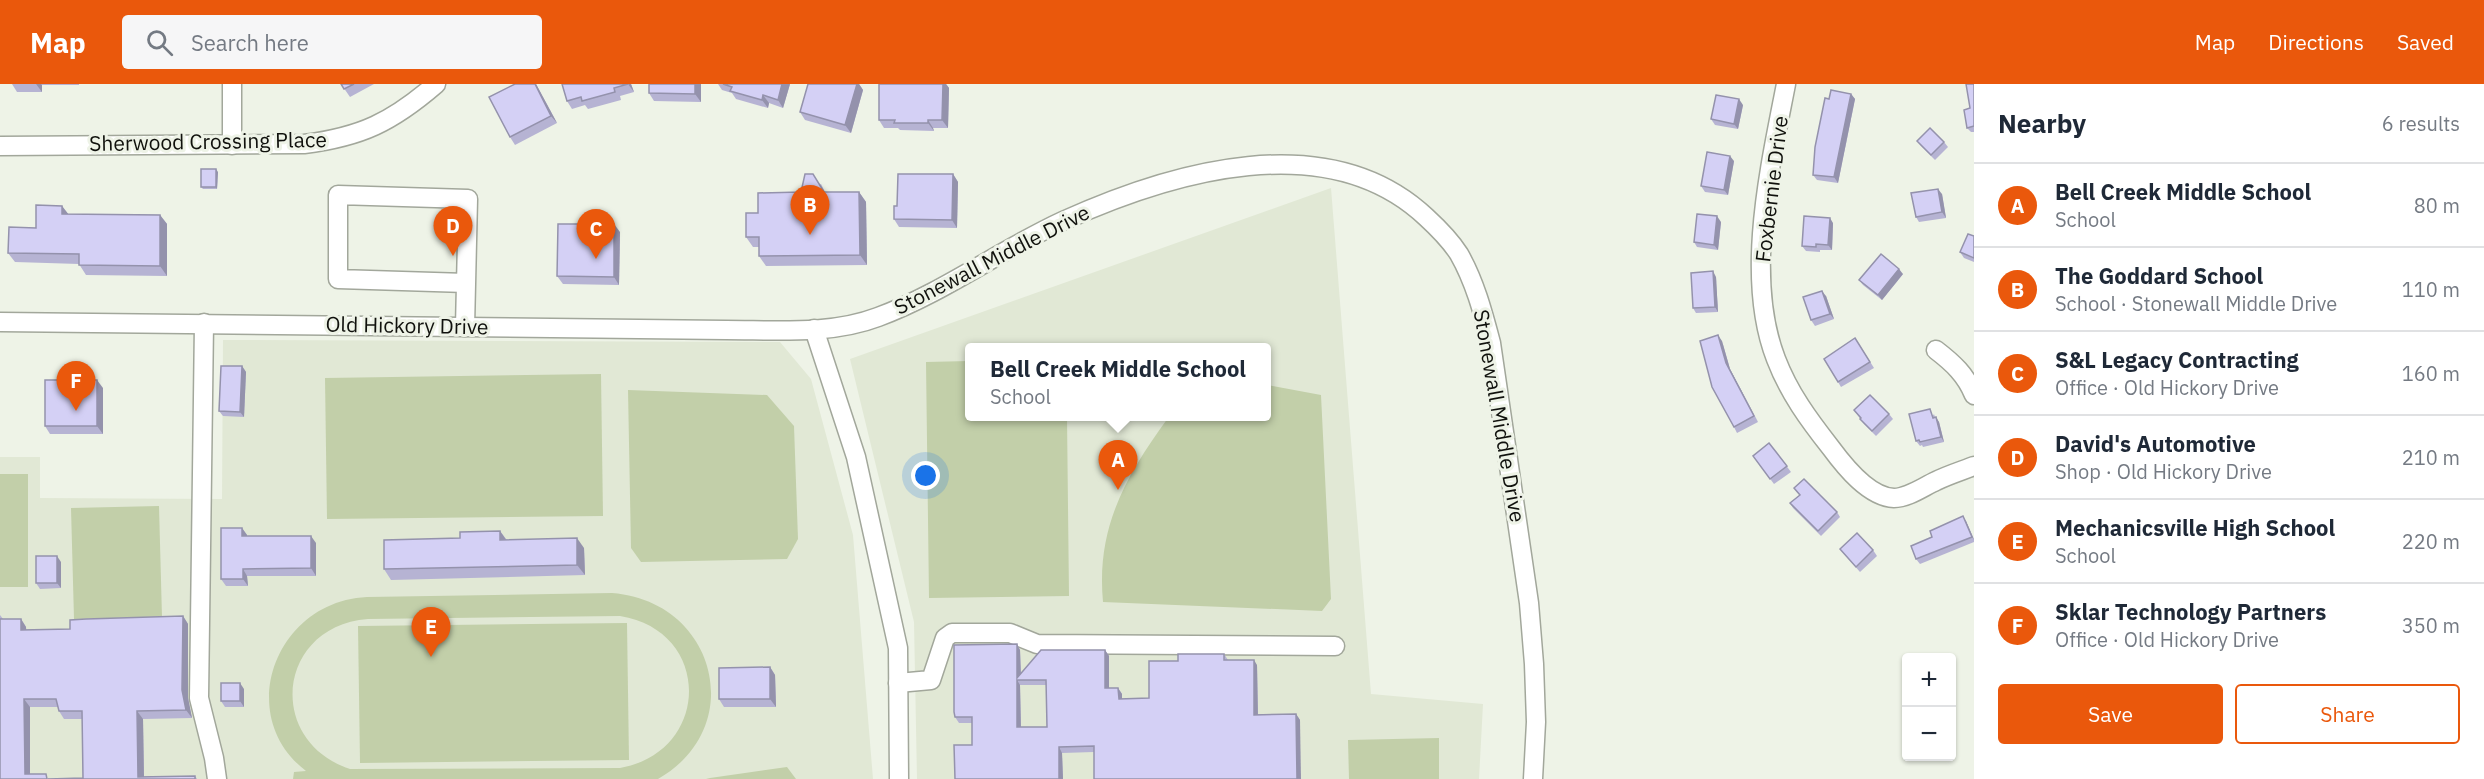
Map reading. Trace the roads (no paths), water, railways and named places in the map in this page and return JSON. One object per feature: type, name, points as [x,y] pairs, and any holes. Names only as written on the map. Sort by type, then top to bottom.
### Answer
[{"type":"street","points":[[232,84],[232,145]]},
{"type":"street","name":"Sherwood Crossing Place","points":[[0,146],[304,144],[355,134],[382,124],[414,103],[436,84]]},
{"type":"street","name":"Foxbernie Drive","points":[[1786,84],[1769,177],[1763,231],[1762,279],[1768,331],[1779,367],[1803,412],[1836,455],[1857,477],[1878,494],[1892,498],[1907,495],[1937,480],[1974,466]]},
{"type":"street","name":"Stonewall Middle Drive","points":[[814,329],[847,326],[877,318],[906,305],[1062,221],[1104,204],[1195,176],[1251,166],[1290,163],[1320,166],[1389,189],[1414,206],[1440,231],[1458,253],[1471,277],[1491,343],[1529,603],[1536,722],[1533,779]]},
{"type":"street","points":[[465,327],[468,199],[338,195],[338,279],[466,283]]},
{"type":"street","name":"Old Hickory Drive","points":[[0,322],[814,329]]},
{"type":"street","points":[[204,323],[200,698],[217,779]]},
{"type":"street","points":[[814,329],[856,457],[898,648],[898,779]]},
{"type":"street","points":[[1936,350],[1963,374],[1974,395]]},
{"type":"street","points":[[898,683],[931,680],[945,638],[952,633],[1010,633],[1037,644],[1335,646]]},
{"type":"place","name":"The Goddard School","points":[[810,235]]},
{"type":"place","name":"David's Automotive","points":[[453,256]]},
{"type":"place","name":"S&L Legacy Contracting","points":[[596,259]]},
{"type":"place","name":"Sklar Technology Partners","points":[[76,411]]},
{"type":"place","name":"Bell Creek Middle School","points":[[1118,490]]},
{"type":"place","name":"Mechanicsville High School","points":[[431,657]]}]
